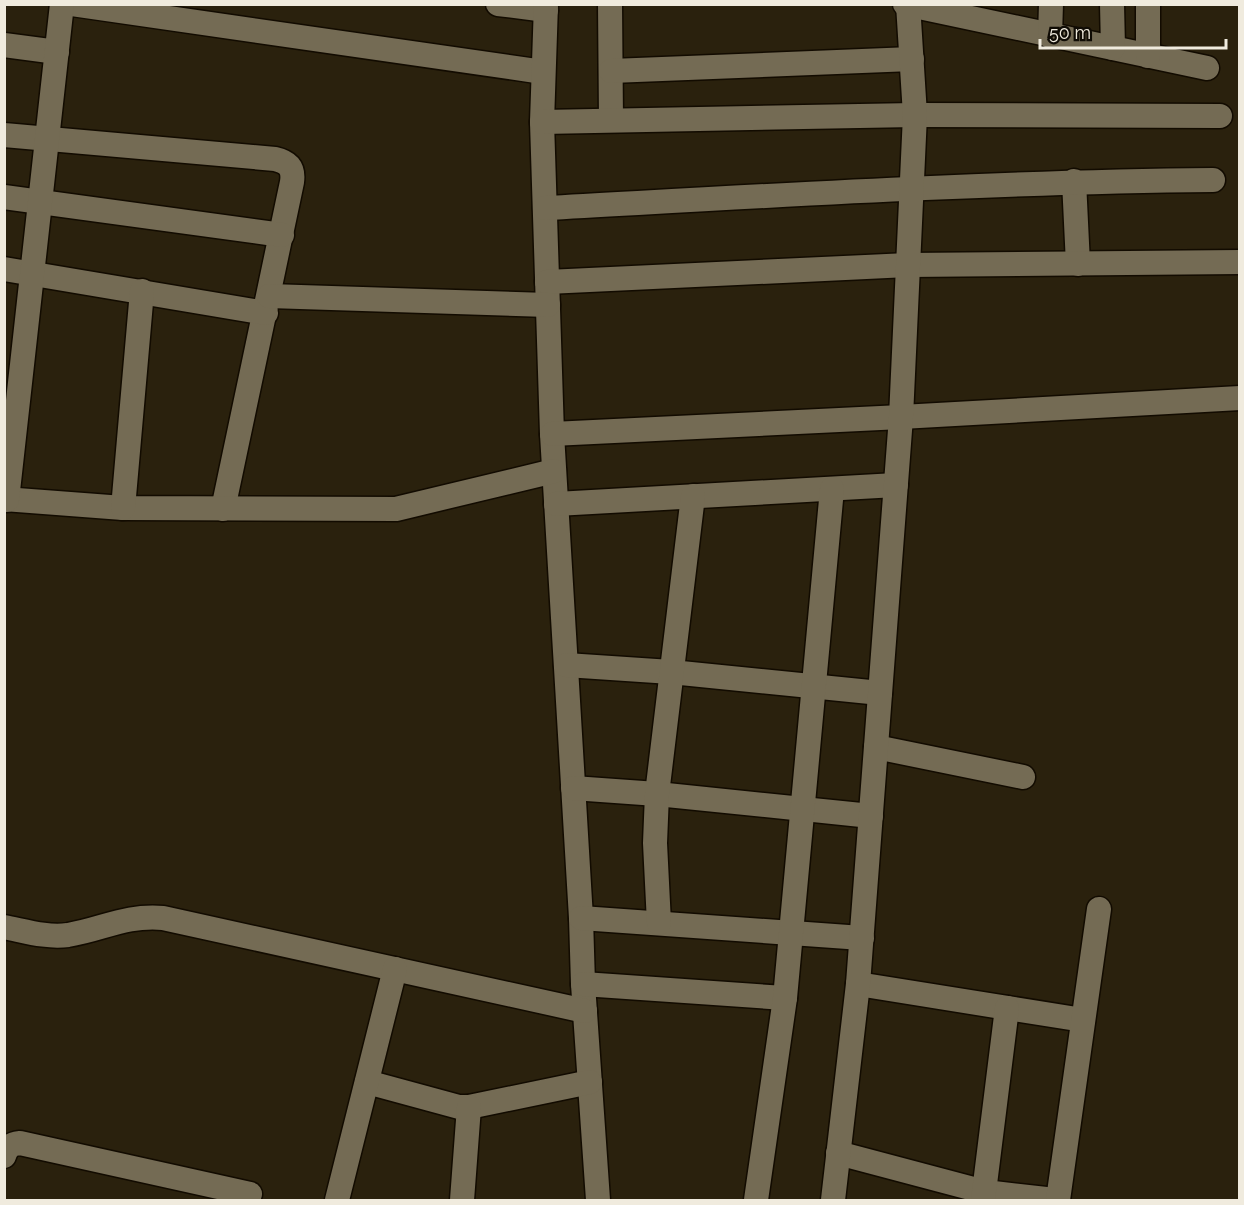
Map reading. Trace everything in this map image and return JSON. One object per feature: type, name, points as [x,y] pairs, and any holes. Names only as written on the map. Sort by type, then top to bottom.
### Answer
[{"type":"street","points":[[62,4],[6,499],[123,508],[396,509],[554,471]]},
{"type":"street","points":[[72,4],[543,72]]},
{"type":"street","points":[[498,4],[546,7],[542,122],[552,434],[583,984],[598,1200]]},
{"type":"street","points":[[610,4],[611,120]]},
{"type":"street","points":[[1050,36],[1051,4]]},
{"type":"street","points":[[1112,4],[1113,48]]},
{"type":"street","points":[[1148,4],[1148,56]]},
{"type":"street","points":[[832,1200],[858,984],[901,417],[915,114],[907,5],[999,14],[1050,36],[1207,68]]},
{"type":"street","points":[[4,45],[57,52]]},
{"type":"street","points":[[611,71],[912,59]]},
{"type":"street","points":[[542,122],[915,114],[1220,116]]},
{"type":"street","points":[[4,135],[275,159],[284,161],[291,167],[293,175],[282,235],[223,509]]},
{"type":"street","points":[[544,208],[1074,181],[1213,180]]},
{"type":"street","points":[[1074,181],[1078,264]]},
{"type":"street","points":[[4,197],[282,235]]},
{"type":"street","points":[[4,268],[142,291],[267,305],[547,294],[908,265],[1239,262]]},
{"type":"street","points":[[123,508],[142,291]]},
{"type":"street","points":[[552,434],[1239,398]]},
{"type":"street","points":[[556,504],[896,485]]},
{"type":"street","points":[[756,1200],[792,933],[832,489]]},
{"type":"street","points":[[659,923],[655,843],[657,794],[693,496]]},
{"type":"street","points":[[566,664],[880,693]]},
{"type":"street","points":[[876,747],[1023,777]]},
{"type":"street","points":[[573,788],[657,794],[871,816]]},
{"type":"street","points":[[838,1153],[984,1196],[1056,1200],[1099,909]]},
{"type":"street","points":[[4,927],[54,936],[82,932],[128,918],[144,916],[163,918],[585,1011]]},
{"type":"street","points":[[581,918],[862,938]]},
{"type":"street","points":[[337,1200],[395,969]]},
{"type":"street","points":[[583,984],[785,998]]},
{"type":"street","points":[[858,984],[1083,1020]]},
{"type":"street","points":[[984,1196],[1007,1008]]},
{"type":"street","points":[[366,1082],[459,1107],[469,1107],[590,1082]]},
{"type":"street","points":[[462,1200],[469,1107]]},
{"type":"street","points":[[4,1156],[9,1147],[20,1143],[250,1194]]}]
